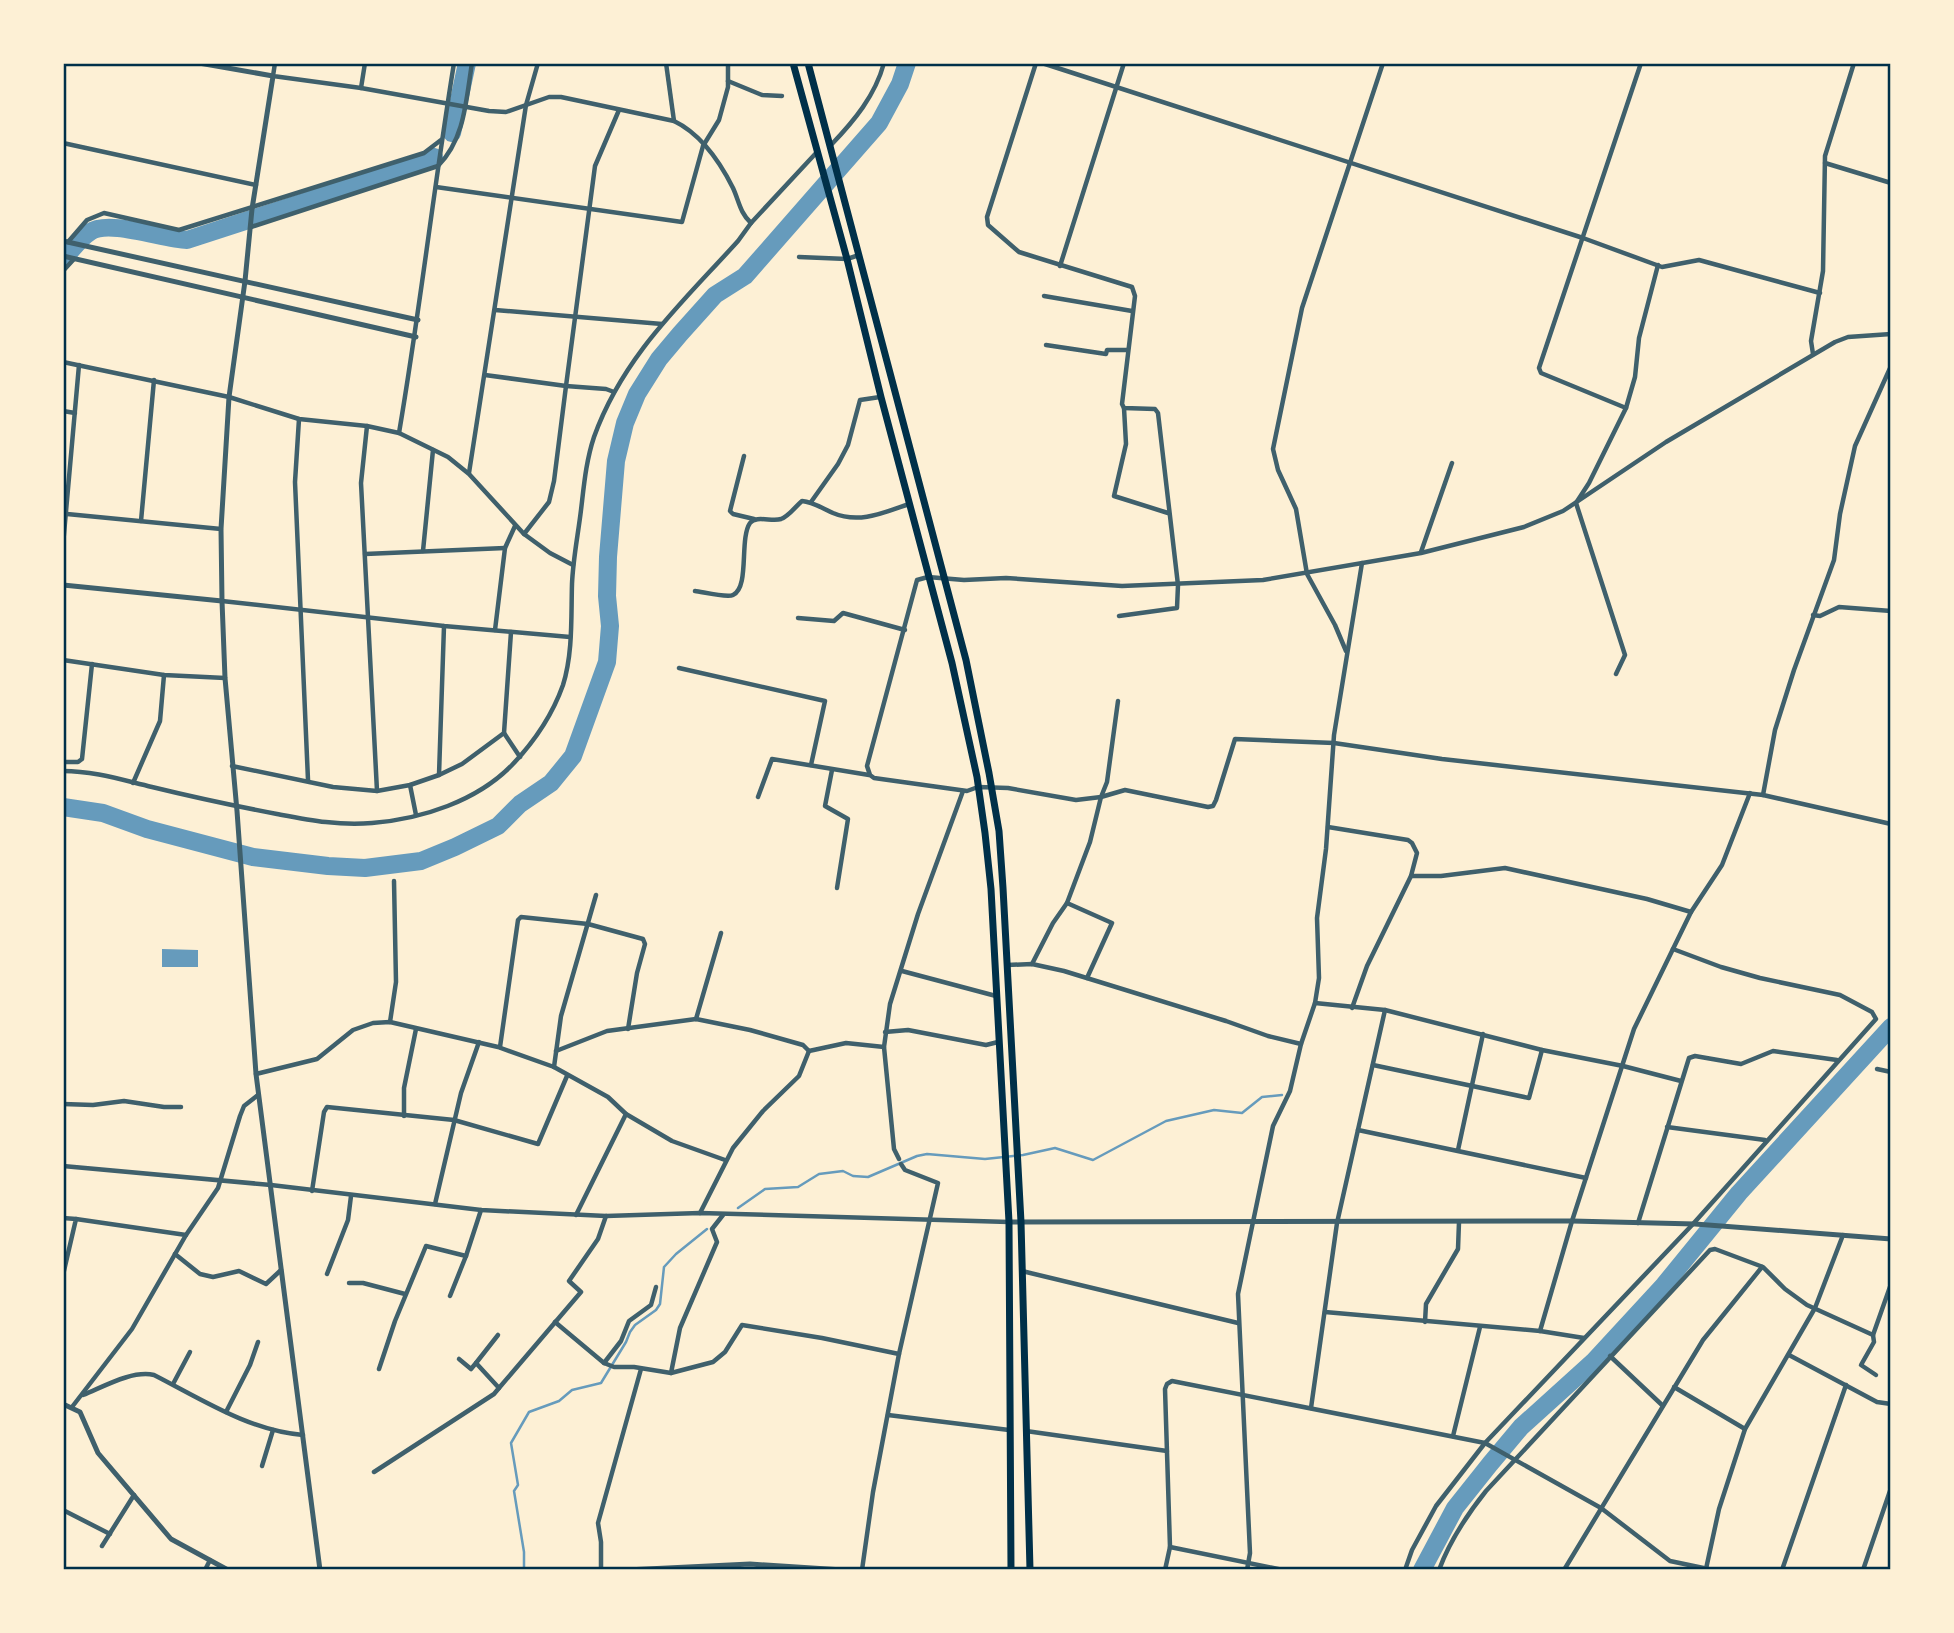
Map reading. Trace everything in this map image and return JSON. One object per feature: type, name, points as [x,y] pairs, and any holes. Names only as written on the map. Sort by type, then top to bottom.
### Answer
[{"type":"main road","points":[[793,63],[952,663],[978,787],[991,889],[1009,1222],[1011,1570]]},
{"type":"main road","points":[[808,63],[979,716],[999,831],[1021,1223],[1030,1570]]},
{"type":"street","points":[[199,63],[463,107],[506,112],[549,97],[561,97],[674,121],[684,126],[718,162],[744,216],[751,223]]},
{"type":"street","points":[[275,63],[252,208],[229,397],[221,529],[222,601],[225,678],[258,1095],[320,1570]]},
{"type":"street","points":[[361,88],[365,63]]},
{"type":"street","points":[[399,433],[418,320],[441,140],[454,63]]},
{"type":"street","points":[[251,226],[438,166],[450,154],[459,135],[472,63]]},
{"type":"street","points":[[469,474],[526,105],[538,63]]},
{"type":"street","points":[[666,63],[674,121]]},
{"type":"street","points":[[436,187],[682,222],[703,146],[719,120],[728,81],[728,63]]},
{"type":"street","points":[[831,148],[854,122],[874,90],[884,63]]},
{"type":"street","points":[[1036,63],[987,217],[988,225],[1019,252],[1132,286],[1135,296],[1122,404],[1126,444],[1115,496],[1168,513]]},
{"type":"street","points":[[1042,63],[1583,238],[1662,267],[1699,260],[1820,293]]},
{"type":"street","points":[[1060,266],[1124,63]]},
{"type":"street","points":[[1346,652],[1335,625],[1307,574],[1296,509],[1278,470],[1273,449],[1302,308],[1382,63]]},
{"type":"street","points":[[1626,408],[1541,373],[1539,368],[1641,63]]},
{"type":"street","points":[[1813,354],[1811,341],[1820,293],[1825,163],[1834,122],[1854,63]]},
{"type":"street","points":[[728,81],[762,95],[782,96]]},
{"type":"street","points":[[524,534],[549,502],[554,481],[595,166],[619,110]]},
{"type":"street","points":[[65,241],[88,220],[104,213],[179,230],[424,153],[441,140]]},
{"type":"street","points":[[63,143],[257,185]]},
{"type":"street","points":[[63,771],[94,774],[237,809],[342,824],[373,823],[416,815],[464,799],[495,781],[520,757],[540,732],[558,697],[568,663],[573,565],[587,463],[607,405],[635,357],[662,324],[817,152]]},
{"type":"street","points":[[1825,163],[1891,183]]},
{"type":"street","points":[[65,241],[418,320]]},
{"type":"street","points":[[799,257],[847,259],[859,255]]},
{"type":"street","points":[[63,256],[415,337]]},
{"type":"street","points":[[63,271],[74,258]]},
{"type":"street","points":[[1576,503],[1589,483],[1626,408],[1634,377],[1639,338],[1658,265]]},
{"type":"street","points":[[1044,296],[1132,311]]},
{"type":"street","points":[[495,310],[662,324]]},
{"type":"street","points":[[870,775],[867,771],[868,760],[917,580],[928,577],[1006,578],[1122,586],[1263,580],[1421,553],[1524,527],[1576,503],[1667,442],[1813,354],[1848,337],[1891,334]]},
{"type":"street","points":[[1046,345],[1106,354],[1107,350],[1128,350]]},
{"type":"street","points":[[63,362],[229,397],[299,419],[367,426],[399,433],[448,457],[469,474],[524,534],[550,553],[573,565]]},
{"type":"street","points":[[63,545],[67,514],[65,490],[79,365]]},
{"type":"street","points":[[1763,795],[1775,730],[1834,560],[1854,446],[1891,366]]},
{"type":"street","points":[[485,375],[606,389],[614,393]]},
{"type":"street","points":[[141,521],[153,380]]},
{"type":"street","points":[[811,502],[848,445],[860,400],[881,397]]},
{"type":"street","points":[[1119,616],[1177,608],[1178,585],[1158,413],[1155,409],[1124,408]]},
{"type":"street","points":[[63,411],[75,413]]},
{"type":"street","points":[[299,419],[295,482],[308,780]]},
{"type":"street","points":[[367,426],[361,483],[377,791]]},
{"type":"street","points":[[423,551],[433,450]]},
{"type":"street","points":[[744,456],[730,511],[733,514],[774,520],[783,518],[802,501],[811,502],[846,517],[860,518],[909,505]]},
{"type":"street","points":[[1421,553],[1452,463]]},
{"type":"street","points":[[1576,503],[1625,655],[1616,674]]},
{"type":"street","points":[[67,514],[221,529]]},
{"type":"street","points":[[695,591],[733,595],[738,589],[742,579],[744,541],[751,522],[755,519]]},
{"type":"street","points":[[495,630],[505,548],[515,526]]},
{"type":"street","points":[[365,554],[505,548]]},
{"type":"street","points":[[1247,1570],[1244,1396],[1238,1294],[1273,1126],[1290,1091],[1301,1044],[1315,1003],[1319,978],[1317,918],[1328,827],[1334,743],[1346,652],[1362,564]]},
{"type":"street","points":[[63,585],[570,637]]},
{"type":"street","points":[[1814,615],[1820,616],[1839,607],[1891,611]]},
{"type":"street","points":[[798,618],[834,621],[843,613],[905,630]]},
{"type":"street","points":[[439,775],[444,626]]},
{"type":"street","points":[[511,632],[504,733],[520,757]]},
{"type":"street","points":[[63,660],[164,675],[225,678]]},
{"type":"street","points":[[63,762],[78,762],[82,759],[92,664]]},
{"type":"street","points":[[679,668],[825,701],[811,765]]},
{"type":"street","points":[[133,783],[160,721],[164,675]]},
{"type":"street","points":[[1032,964],[1053,923],[1067,903],[1090,842],[1107,782],[1118,701]]},
{"type":"street","points":[[232,766],[333,787],[377,791],[410,785],[439,775],[462,764],[504,733]]},
{"type":"street","points":[[758,797],[772,759],[963,791],[978,787],[1008,788],[1076,800],[1125,790],[1197,807],[1213,806],[1235,739],[1334,743],[1441,759],[1750,793],[1891,824]]},
{"type":"street","points":[[832,770],[825,806],[848,819],[836,888]]},
{"type":"street","points":[[410,785],[416,815]]},
{"type":"street","points":[[862,1570],[873,1492],[900,1353],[938,1183],[905,1170],[894,1149],[884,1047],[885,1032],[890,1004],[918,914],[963,791]]},
{"type":"street","points":[[1540,1331],[1572,1221],[1634,1029],[1691,912],[1722,865],[1750,793]]},
{"type":"street","points":[[1328,827],[1412,842],[1417,853],[1411,876],[1367,967],[1352,1008]]},
{"type":"street","points":[[1411,876],[1441,877],[1505,868],[1691,912]]},
{"type":"street","points":[[390,1022],[396,982],[394,881]]},
{"type":"street","points":[[554,1067],[561,1016],[596,895]]},
{"type":"street","points":[[1067,903],[1112,923],[1087,978]]},
{"type":"street","points":[[500,1047],[518,920],[521,917],[589,924],[643,939],[645,944],[628,1029]]},
{"type":"street","points":[[696,1019],[721,933]]},
{"type":"street","points":[[1405,1570],[1412,1550],[1436,1506],[1485,1443],[1694,1224],[1876,1019],[1872,1013],[1840,995],[1760,978],[1673,949]]},
{"type":"street","points":[[1007,965],[1032,964],[1087,978],[1301,1044]]},
{"type":"street","points":[[902,971],[996,996]]},
{"type":"street","points":[[1315,1003],[1385,1010],[1542,1050],[1681,1081]]},
{"type":"street","points":[[1311,1408],[1337,1223],[1385,1010]]},
{"type":"street","points":[[556,1051],[607,1031],[696,1019],[803,1045],[809,1051]]},
{"type":"street","points":[[256,1074],[317,1059],[353,1030],[373,1023],[390,1022],[500,1047],[554,1067],[608,1097],[626,1114],[672,1141],[725,1160]]},
{"type":"street","points":[[404,1115],[404,1088],[416,1029]]},
{"type":"street","points":[[885,1032],[908,1030],[986,1045],[998,1042]]},
{"type":"street","points":[[1458,1150],[1483,1034]]},
{"type":"street","points":[[435,1204],[454,1120],[468,1071],[480,1042]]},
{"type":"street","points":[[809,1051],[846,1043],[884,1047]]},
{"type":"street","points":[[1373,1065],[1474,1084],[1529,1098],[1542,1050]]},
{"type":"street","points":[[700,1213],[725,1160],[763,1111],[799,1076],[809,1051]]},
{"type":"street","points":[[1638,1223],[1689,1058],[1695,1055],[1741,1064],[1773,1051],[1838,1060]]},
{"type":"street","points":[[1877,1069],[1891,1072]]},
{"type":"street","points":[[312,1191],[315,1157],[327,1107],[454,1120],[538,1144],[567,1076]]},
{"type":"street","points":[[72,1407],[132,1329],[186,1235],[218,1188],[244,1105],[258,1095]]},
{"type":"street","points":[[63,1104],[93,1105],[124,1101],[181,1107]]},
{"type":"street","points":[[576,1215],[626,1114]]},
{"type":"street","points":[[1667,1127],[1766,1140]]},
{"type":"street","points":[[1358,1130],[1586,1178]]},
{"type":"street","points":[[63,1166],[271,1185],[481,1210],[576,1215],[700,1213],[1021,1223],[1572,1221],[1734,1226],[1891,1239]]},
{"type":"street","points":[[327,1274],[348,1220],[351,1196]]},
{"type":"street","points":[[450,1296],[481,1210]]},
{"type":"street","points":[[671,1373],[680,1328],[717,1242],[712,1228],[724,1215]]},
{"type":"street","points":[[374,1472],[494,1394],[581,1292],[569,1281],[598,1239],[606,1216]]},
{"type":"street","points":[[63,1218],[186,1235]]},
{"type":"street","points":[[63,1275],[76,1219]]},
{"type":"street","points":[[1425,1322],[1426,1304],[1458,1249],[1459,1222]]},
{"type":"street","points":[[1165,1570],[1170,1547],[1165,1389],[1172,1381],[1485,1443],[1601,1508],[1670,1561],[1709,1570],[1719,1508],[1745,1429],[1815,1308],[1843,1235]]},
{"type":"street","points":[[379,1370],[405,1294],[426,1246],[466,1256]]},
{"type":"street","points":[[1439,1570],[1446,1550],[1462,1522],[1514,1459],[1710,1250],[1715,1249],[1763,1267],[1785,1289],[1807,1305],[1873,1335]]},
{"type":"street","points":[[175,1255],[200,1274],[213,1277],[239,1271],[266,1284],[281,1270]]},
{"type":"street","points":[[1564,1570],[1703,1340],[1763,1267]]},
{"type":"street","points":[[1022,1271],[1238,1323]]},
{"type":"street","points":[[349,1283],[363,1283],[405,1294]]},
{"type":"street","points":[[1876,1375],[1861,1365],[1874,1342],[1873,1335],[1891,1284]]},
{"type":"street","points":[[604,1363],[621,1340],[629,1321],[651,1304],[656,1287]]},
{"type":"street","points":[[1325,1312],[1540,1331],[1585,1338]]},
{"type":"street","points":[[555,1322],[604,1363],[614,1367],[671,1373],[713,1362],[725,1352],[742,1325],[900,1353]]},
{"type":"street","points":[[1452,1436],[1480,1327]]},
{"type":"street","points":[[459,1359],[471,1369],[498,1335]]},
{"type":"street","points":[[226,1412],[250,1365],[258,1342]]},
{"type":"street","points":[[173,1384],[190,1352]]},
{"type":"street","points":[[1788,1355],[1877,1402],[1891,1404]]},
{"type":"street","points":[[1611,1356],[1662,1405]]},
{"type":"street","points":[[476,1363],[499,1388]]},
{"type":"street","points":[[601,1570],[598,1523],[640,1369]]},
{"type":"street","points":[[82,1395],[147,1373],[226,1412],[273,1430],[303,1436]]},
{"type":"street","points":[[1782,1570],[1846,1385]]},
{"type":"street","points":[[1674,1387],[1745,1429]]},
{"type":"street","points":[[63,1404],[80,1412],[99,1453],[171,1539],[228,1570]]},
{"type":"street","points":[[888,1415],[1009,1430]]},
{"type":"street","points":[[262,1466],[273,1430]]},
{"type":"street","points":[[1026,1431],[1167,1451]]},
{"type":"street","points":[[1863,1570],[1891,1488]]},
{"type":"street","points":[[102,1546],[134,1495]]},
{"type":"street","points":[[63,1510],[110,1534]]},
{"type":"street","points":[[1170,1547],[1283,1570]]},
{"type":"street","points":[[205,1570],[210,1560]]},
{"type":"street","points":[[629,1570],[749,1567],[843,1570]]},
{"type":"water","points":[[162,949],[198,950],[198,967],[162,967]]},
{"type":"waterway","points":[[452,133],[467,63]]},
{"type":"waterway","points":[[63,807],[103,813],[147,829],[253,857],[365,868],[421,861],[455,847],[498,826],[520,804],[551,783],[573,756],[607,662],[610,626],[607,596],[608,557],[616,461],[625,423],[637,394],[659,359],[680,334],[715,295],[745,276],[879,123],[900,84],[907,63]]},
{"type":"waterway","points":[[63,260],[83,238],[98,229],[122,229],[187,240],[429,161],[434,157]]},
{"type":"waterway","points":[[1422,1570],[1455,1508],[1521,1427],[1593,1362],[1664,1285],[1739,1193],[1891,1027]]},
{"type":"waterway","points":[[738,1208],[765,1189],[798,1187],[819,1174],[843,1171],[853,1176],[868,1177],[927,1154],[985,1159],[1055,1148],[1093,1160],[1166,1121],[1214,1110],[1242,1113],[1262,1097],[1282,1095]]},
{"type":"waterway","points":[[524,1570],[524,1552],[514,1491],[518,1485],[511,1443],[529,1412],[559,1401],[572,1390],[601,1383],[635,1325],[660,1304],[664,1267],[707,1229]]}]
